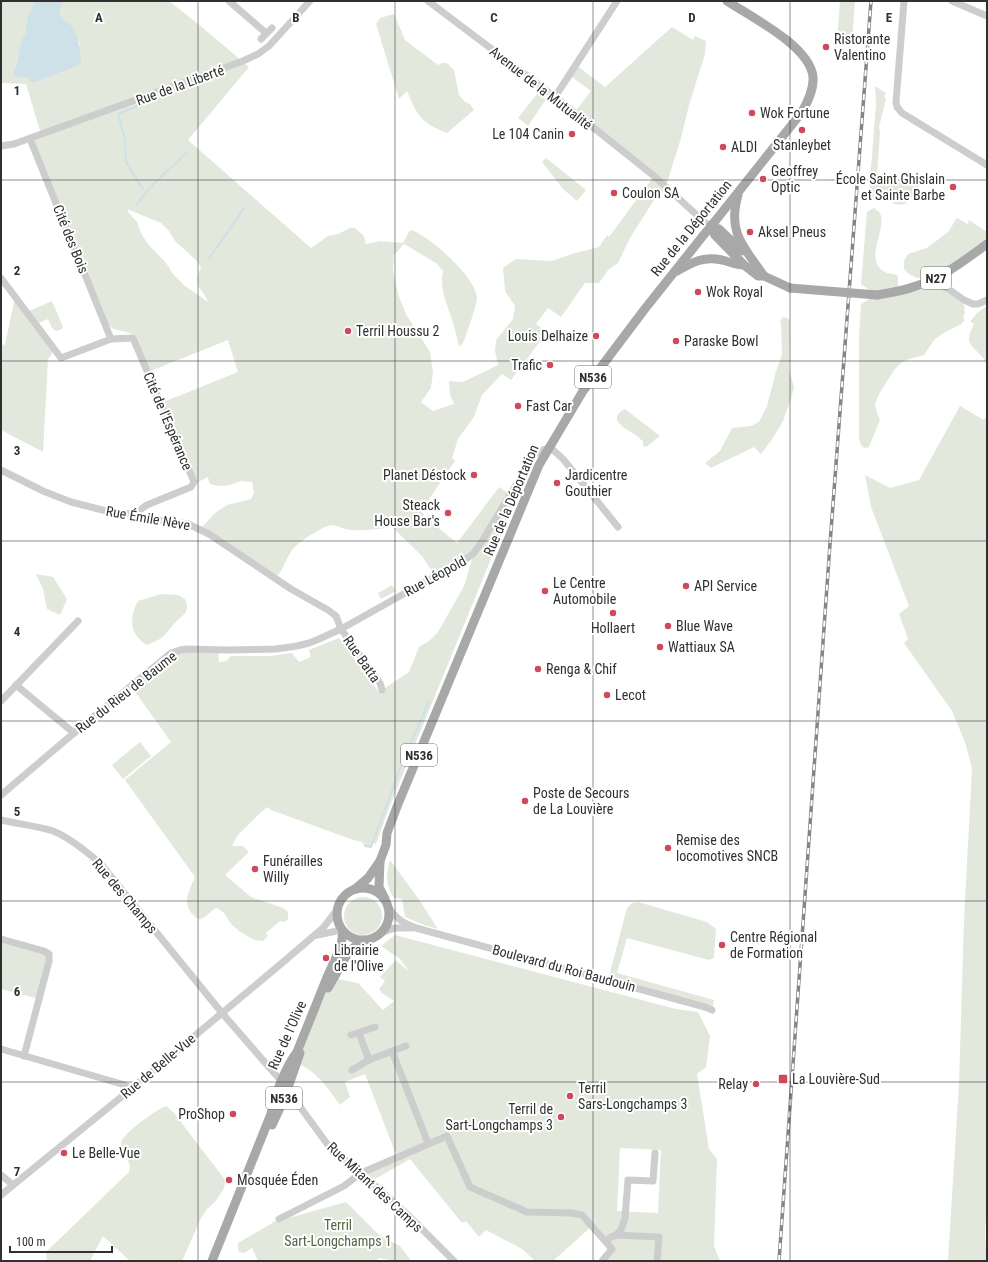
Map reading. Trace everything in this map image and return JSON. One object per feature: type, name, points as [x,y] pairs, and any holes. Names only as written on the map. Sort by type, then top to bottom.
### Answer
[{"type":"main road","name":"Rue de la Déportation","points":[[355,889],[368,878],[380,861],[386,845],[387,833],[398,804],[539,465],[583,391],[673,273],[802,112],[809,98],[813,84],[812,70],[806,58],[800,51],[778,33],[727,1]]},
{"type":"main road","points":[[740,189],[736,204],[736,233],[764,276]]},
{"type":"main road","points":[[710,227],[719,229],[756,264]]},
{"type":"main road","points":[[710,227],[715,235],[744,265],[758,276],[764,276]]},
{"type":"main road","name":"N27","points":[[764,276],[790,288],[876,295],[901,291],[931,280],[967,259],[987,244]]},
{"type":"main road","points":[[673,273],[694,261],[703,259],[720,260],[744,265]]},
{"type":"main road","name":"Rue de la Déportation","points":[[380,861],[379,887],[385,899]]},
{"type":"main road","points":[[355,889],[366,888],[377,891],[385,899]]},
{"type":"main road","name":"N536","points":[[342,930],[337,918],[337,910],[343,897],[355,889]]},
{"type":"main road","name":"N536","points":[[385,899],[389,908]]},
{"type":"main road","points":[[383,932],[389,921],[389,908]]},
{"type":"main road","points":[[342,930],[350,938],[361,941]]},
{"type":"main road","name":"Rue de l'Olive","points":[[216,1261],[284,1099],[284,1085],[289,1072],[289,1066],[297,1052],[341,946],[342,930]]},
{"type":"main road","name":"N536","points":[[361,941],[373,939],[383,932]]},
{"type":"main road","name":"Rue de l'Olive","points":[[212,1261],[271,1114],[272,1106],[303,1046],[321,1002],[348,953],[361,941]]},
{"type":"street","points":[[229,1],[266,33]]},
{"type":"street","name":"Rue de la Liberté","points":[[1,146],[10,146],[30,139],[243,61],[258,54],[280,35],[310,1]]},
{"type":"street","name":"Avenue de la Mutualité","points":[[428,1],[437,4],[654,176],[710,227]]},
{"type":"street","points":[[554,97],[617,1]]},
{"type":"street","points":[[904,1],[896,102],[897,107],[899,110],[987,165]]},
{"type":"street","points":[[952,1],[987,16]]},
{"type":"street","points":[[261,39],[272,28]]},
{"type":"street","name":"Cité des Bois","points":[[30,139],[111,339]]},
{"type":"street","points":[[1,278],[61,358],[111,339]]},
{"type":"street","points":[[931,280],[973,304],[978,304],[987,300]]},
{"type":"street","name":"Cité de l'Espérance","points":[[111,339],[133,338],[194,482],[191,488],[147,505],[134,514]]},
{"type":"street","points":[[549,448],[563,458],[618,527]]},
{"type":"street","name":"Rue Léopold","points":[[341,628],[473,554],[489,531],[534,455],[549,448]]},
{"type":"street","name":"Rue Émile Nève","points":[[1,470],[43,491],[71,502],[109,512],[134,514],[142,518],[188,524],[209,534],[291,589],[328,610],[336,616],[341,628]]},
{"type":"street","points":[[1,701],[78,621]]},
{"type":"street","name":"Rue Batta","points":[[341,628],[380,682],[382,690]]},
{"type":"street","name":"Rue du Rieu de Baume","points":[[1,795],[171,653],[187,649],[234,650],[287,648],[314,641],[341,628]]},
{"type":"street","points":[[16,685],[74,733]]},
{"type":"street","name":"Rue des Champs","points":[[1,820],[53,831],[78,846],[100,863],[222,1013]]},
{"type":"street","name":"Boulevard du Roi Baudouin","points":[[389,908],[394,916],[402,922],[416,928],[712,1010]]},
{"type":"street","name":"Rue de Belle-Vue","points":[[1,1195],[131,1089],[314,936],[328,922],[337,910]]},
{"type":"street","name":"Boulevard du Roi Baudouin","points":[[383,932],[395,928],[416,928]]},
{"type":"street","name":"Rue de Belle-Vue","points":[[314,936],[342,930]]},
{"type":"street","points":[[1,939],[49,954],[49,961],[24,1056]]},
{"type":"street","name":"Rue Mitant des Camps","points":[[222,1013],[284,1085],[328,1145],[408,1215],[454,1261]]},
{"type":"street","points":[[351,1035],[375,1027]]},
{"type":"street","points":[[359,1033],[369,1060]]},
{"type":"street","points":[[352,1070],[369,1060],[406,1046]]},
{"type":"street","points":[[1,1050],[125,1085],[131,1089]]},
{"type":"street","points":[[392,1051],[428,1143]]},
{"type":"street","points":[[279,1219],[344,1186],[360,1173],[447,1136],[470,1187],[528,1212],[582,1215],[612,1249],[602,1261]]},
{"type":"street","points":[[606,1241],[621,1230],[625,1218],[628,1180],[653,1181],[655,1153]]},
{"type":"street","points":[[1,1175],[13,1185]]},
{"type":"street","points":[[616,1235],[659,1237],[657,1261]]},
{"type":"green space","points":[[1,1],[35,1],[27,18],[25,34],[13,72],[80,45],[73,27],[62,18],[58,12],[63,1],[169,1],[249,67],[188,140],[311,248],[328,236],[338,234],[350,228],[355,228],[364,236],[366,244],[380,241],[403,243],[409,232],[412,230],[441,249],[461,269],[475,289],[477,302],[463,343],[459,347],[443,290],[443,271],[436,263],[404,244],[394,255],[393,270],[398,294],[406,314],[430,352],[433,372],[431,388],[421,402],[433,411],[454,404],[450,395],[449,381],[463,382],[498,365],[495,351],[496,340],[513,319],[515,306],[505,291],[503,268],[516,259],[552,261],[599,247],[607,235],[609,237],[654,176],[574,113],[591,91],[569,75],[576,65],[605,87],[672,27],[693,40],[695,36],[706,41],[705,54],[689,105],[681,138],[666,186],[660,196],[654,200],[630,238],[618,263],[608,270],[599,283],[585,283],[561,317],[548,308],[536,324],[547,332],[511,380],[502,374],[482,395],[474,417],[458,439],[452,458],[455,461],[421,511],[426,518],[457,543],[499,487],[511,495],[473,554],[435,576],[422,556],[392,527],[370,530],[354,530],[331,525],[323,528],[303,540],[293,549],[281,571],[275,577],[201,528],[215,513],[227,505],[251,499],[254,493],[252,482],[241,481],[230,485],[212,485],[209,482],[208,477],[198,482],[194,482],[161,403],[238,372],[228,340],[148,372],[133,334],[114,329],[108,325],[30,139],[41,134],[26,84],[1,83]],"holes":[[[127,209],[161,223],[169,231],[175,241],[196,260],[201,267],[198,274],[197,283],[208,302],[185,286],[173,274],[166,263],[148,244],[141,233],[137,222]]]},
{"type":"green space","points":[[840,1],[855,1],[852,42],[837,41]]},
{"type":"green space","points":[[394,14],[405,40],[438,65],[447,63],[454,70],[459,95],[465,102],[470,104],[474,110],[447,133],[431,126],[421,117],[407,91],[399,99],[376,24],[380,18]]},
{"type":"green space","points":[[875,86],[886,93],[884,96],[886,99],[879,127],[880,132],[877,176],[874,181],[885,185],[902,181],[915,180],[921,182],[908,202],[900,205],[895,204],[882,195],[877,199],[873,199],[869,194],[876,104]]},
{"type":"green space","points":[[537,94],[545,99],[545,101],[528,126],[518,118]]},
{"type":"green space","points":[[546,158],[586,190],[577,201],[563,189],[542,162]]},
{"type":"green space","points":[[874,208],[879,212],[881,218],[876,261],[879,268],[887,273],[897,275],[898,285],[896,292],[931,280],[962,302],[965,310],[963,318],[965,320],[960,325],[935,339],[924,355],[906,360],[894,370],[879,394],[875,404],[880,420],[869,447],[864,448],[859,439],[859,335],[861,304],[876,295],[861,284],[867,212]]},
{"type":"green space","points":[[957,218],[968,224],[969,220],[987,232],[987,244],[928,278],[917,278],[909,274],[904,269],[904,261],[908,254],[927,248],[948,232]]},
{"type":"green space","points":[[15,297],[27,312],[52,301],[63,327],[62,329],[56,331],[52,328],[48,319],[36,324],[55,350],[48,359],[43,452],[1,430],[1,344],[5,345]]},
{"type":"green space","points":[[987,306],[987,365],[984,359],[971,345],[969,336],[974,323],[970,322],[977,313]]},
{"type":"green space","points":[[783,317],[788,318],[790,322],[789,370],[794,387],[783,421],[761,454],[754,447],[711,468],[705,463],[720,451],[732,428],[751,426],[759,422],[767,406],[776,371],[782,355],[780,321]]},
{"type":"green space","points":[[960,406],[984,420],[987,415],[987,1201],[985,1233],[987,1261],[948,1261],[959,1083],[964,920],[972,768],[965,742],[952,711],[904,643],[908,639],[899,614],[909,606],[871,507],[865,475],[890,488],[919,480]]},
{"type":"green space","points":[[625,409],[660,436],[646,447],[643,446],[643,441],[621,426],[618,422],[617,416]]},
{"type":"green space","points":[[518,493],[389,808],[376,844],[373,843],[371,847],[365,846],[362,842],[271,810],[267,807],[237,836],[232,846],[243,846],[249,852],[225,875],[251,897],[283,908],[288,912],[288,919],[285,922],[280,921],[266,933],[268,936],[263,941],[254,940],[239,931],[231,924],[224,913],[217,908],[201,919],[193,915],[189,910],[187,901],[189,891],[195,877],[125,780],[171,742],[131,686],[171,653],[218,650],[219,662],[226,661],[231,656],[271,656],[292,653],[299,662],[311,657],[309,650],[339,638],[379,692],[409,672],[419,647],[429,641],[438,632],[464,586],[473,556]]},
{"type":"green space","points":[[36,574],[53,577],[67,599],[60,615],[47,609],[43,589]]},
{"type":"green space","points":[[392,585],[396,591],[381,599],[378,593]]},
{"type":"green space","points":[[161,594],[178,595],[185,599],[187,608],[185,613],[163,637],[147,645],[141,641],[134,631],[132,625],[133,614],[138,601]]},
{"type":"green space","points":[[140,742],[151,756],[123,779],[112,765]]},
{"type":"green space","points":[[390,860],[420,901],[438,929],[405,917],[402,899],[394,898],[389,888],[387,875]]},
{"type":"green space","points":[[363,897],[376,903],[382,916],[376,929],[363,935],[350,929],[344,916],[350,903]]},
{"type":"green space","points":[[638,902],[707,922],[716,929],[714,958],[709,960],[627,938],[617,973],[714,1000],[712,1010],[608,980],[627,908],[632,903]]},
{"type":"green space","points":[[395,935],[676,1009],[698,1012],[710,1036],[706,1067],[697,1074],[709,1149],[717,1159],[714,1246],[720,1261],[602,1261],[611,1248],[592,1226],[553,1261],[535,1261],[522,1249],[486,1230],[479,1237],[466,1221],[462,1223],[410,1159],[370,1182],[361,1173],[397,1157],[365,1074],[345,1082],[350,1097],[340,1105],[316,1075],[296,1063],[333,978],[358,983],[383,1010],[394,1001],[382,993],[379,989],[385,981],[380,977],[396,960],[409,972],[400,959],[381,946]],"holes":[[[620,1148],[661,1150],[658,1213],[617,1211]]]},
{"type":"green space","points":[[1,939],[47,953],[39,999],[1,989]]},
{"type":"green space","points":[[166,1106],[174,1113],[226,1181],[223,1190],[215,1202],[207,1209],[201,1218],[182,1261],[130,1261],[103,1236],[90,1261],[47,1261],[46,1252],[129,1172],[130,1166],[121,1146],[123,1139],[140,1122]]},
{"type":"green space","name":"Terril Sart-Longchamps 1","points":[[346,1202],[378,1234],[400,1246],[410,1259],[408,1261],[396,1261],[379,1258],[375,1261],[258,1261],[252,1248],[244,1253],[239,1252],[238,1243],[279,1219],[281,1220]]},
{"type":"shaded area","points":[[35,1],[63,1],[59,12],[72,26],[76,33],[79,43],[81,62],[79,65],[32,82],[28,78],[15,76],[13,72],[21,42],[25,34],[27,18]]},
{"type":"waterway","points":[[143,189],[126,162],[125,139],[118,114],[145,103]]},
{"type":"waterway","points":[[136,205],[156,181],[188,152]]},
{"type":"waterway","points":[[209,259],[244,208]]},
{"type":"waterway","points":[[365,846],[371,847],[401,766],[429,701]]},
{"type":"railway","points":[[779,1261],[830,544],[871,1]]},
{"type":"place","name":"Ristorante Valentino","points":[[826,47]]},
{"type":"place","name":"Wok Fortune","points":[[752,113]]},
{"type":"place","name":"Stanleybet","points":[[802,130]]},
{"type":"place","name":"Le 104 Canin","points":[[572,134]]},
{"type":"place","name":"ALDI","points":[[723,147]]},
{"type":"place","name":"Geoffrey Optic","points":[[763,179]]},
{"type":"place","name":"École Saint Ghislain et Sainte Barbe","points":[[953,187]]},
{"type":"place","name":"Coulon SA","points":[[614,193]]},
{"type":"place","name":"Aksel Pneus","points":[[750,232]]},
{"type":"place","name":"Wok Royal","points":[[698,292]]},
{"type":"place","name":"Terril Houssu 2","points":[[348,331]]},
{"type":"place","name":"Louis Delhaize","points":[[596,336]]},
{"type":"place","name":"Paraske Bowl","points":[[676,341]]},
{"type":"place","name":"Trafic","points":[[550,365]]},
{"type":"place","name":"Fast Car","points":[[518,406]]},
{"type":"place","name":"Planet Déstock","points":[[474,475]]},
{"type":"place","name":"Jardicentre Gouthier","points":[[557,483]]},
{"type":"place","name":"Steack House Bar's","points":[[448,513]]},
{"type":"place","name":"API Service","points":[[686,586]]},
{"type":"place","name":"Le Centre Automobile","points":[[545,591]]},
{"type":"place","name":"Hollaert","points":[[613,613]]},
{"type":"place","name":"Blue Wave","points":[[668,626]]},
{"type":"place","name":"Wattiaux SA","points":[[660,647]]},
{"type":"place","name":"Renga & Chif","points":[[538,669]]},
{"type":"place","name":"Lecot","points":[[607,695]]},
{"type":"place","name":"Poste de Secours de La Louvière","points":[[525,801]]},
{"type":"place","name":"Remise des locomotives SNCB","points":[[668,848]]},
{"type":"place","name":"Funérailles Willy","points":[[255,869]]},
{"type":"place","name":"Centre Régional de Formation","points":[[722,945]]},
{"type":"place","name":"Librairie de l'Olive","points":[[326,958]]},
{"type":"place","name":"La Louvière-Sud","points":[[783,1079]]},
{"type":"place","name":"Relay","points":[[756,1084]]},
{"type":"place","name":"Terril Sars-Longchamps 3","points":[[570,1096]]},
{"type":"place","name":"ProShop","points":[[233,1114]]},
{"type":"place","name":"Terril de Sart-Longchamps 3","points":[[561,1117]]},
{"type":"place","name":"Le Belle-Vue","points":[[64,1153]]},
{"type":"place","name":"Mosquée Éden","points":[[229,1180]]}]
